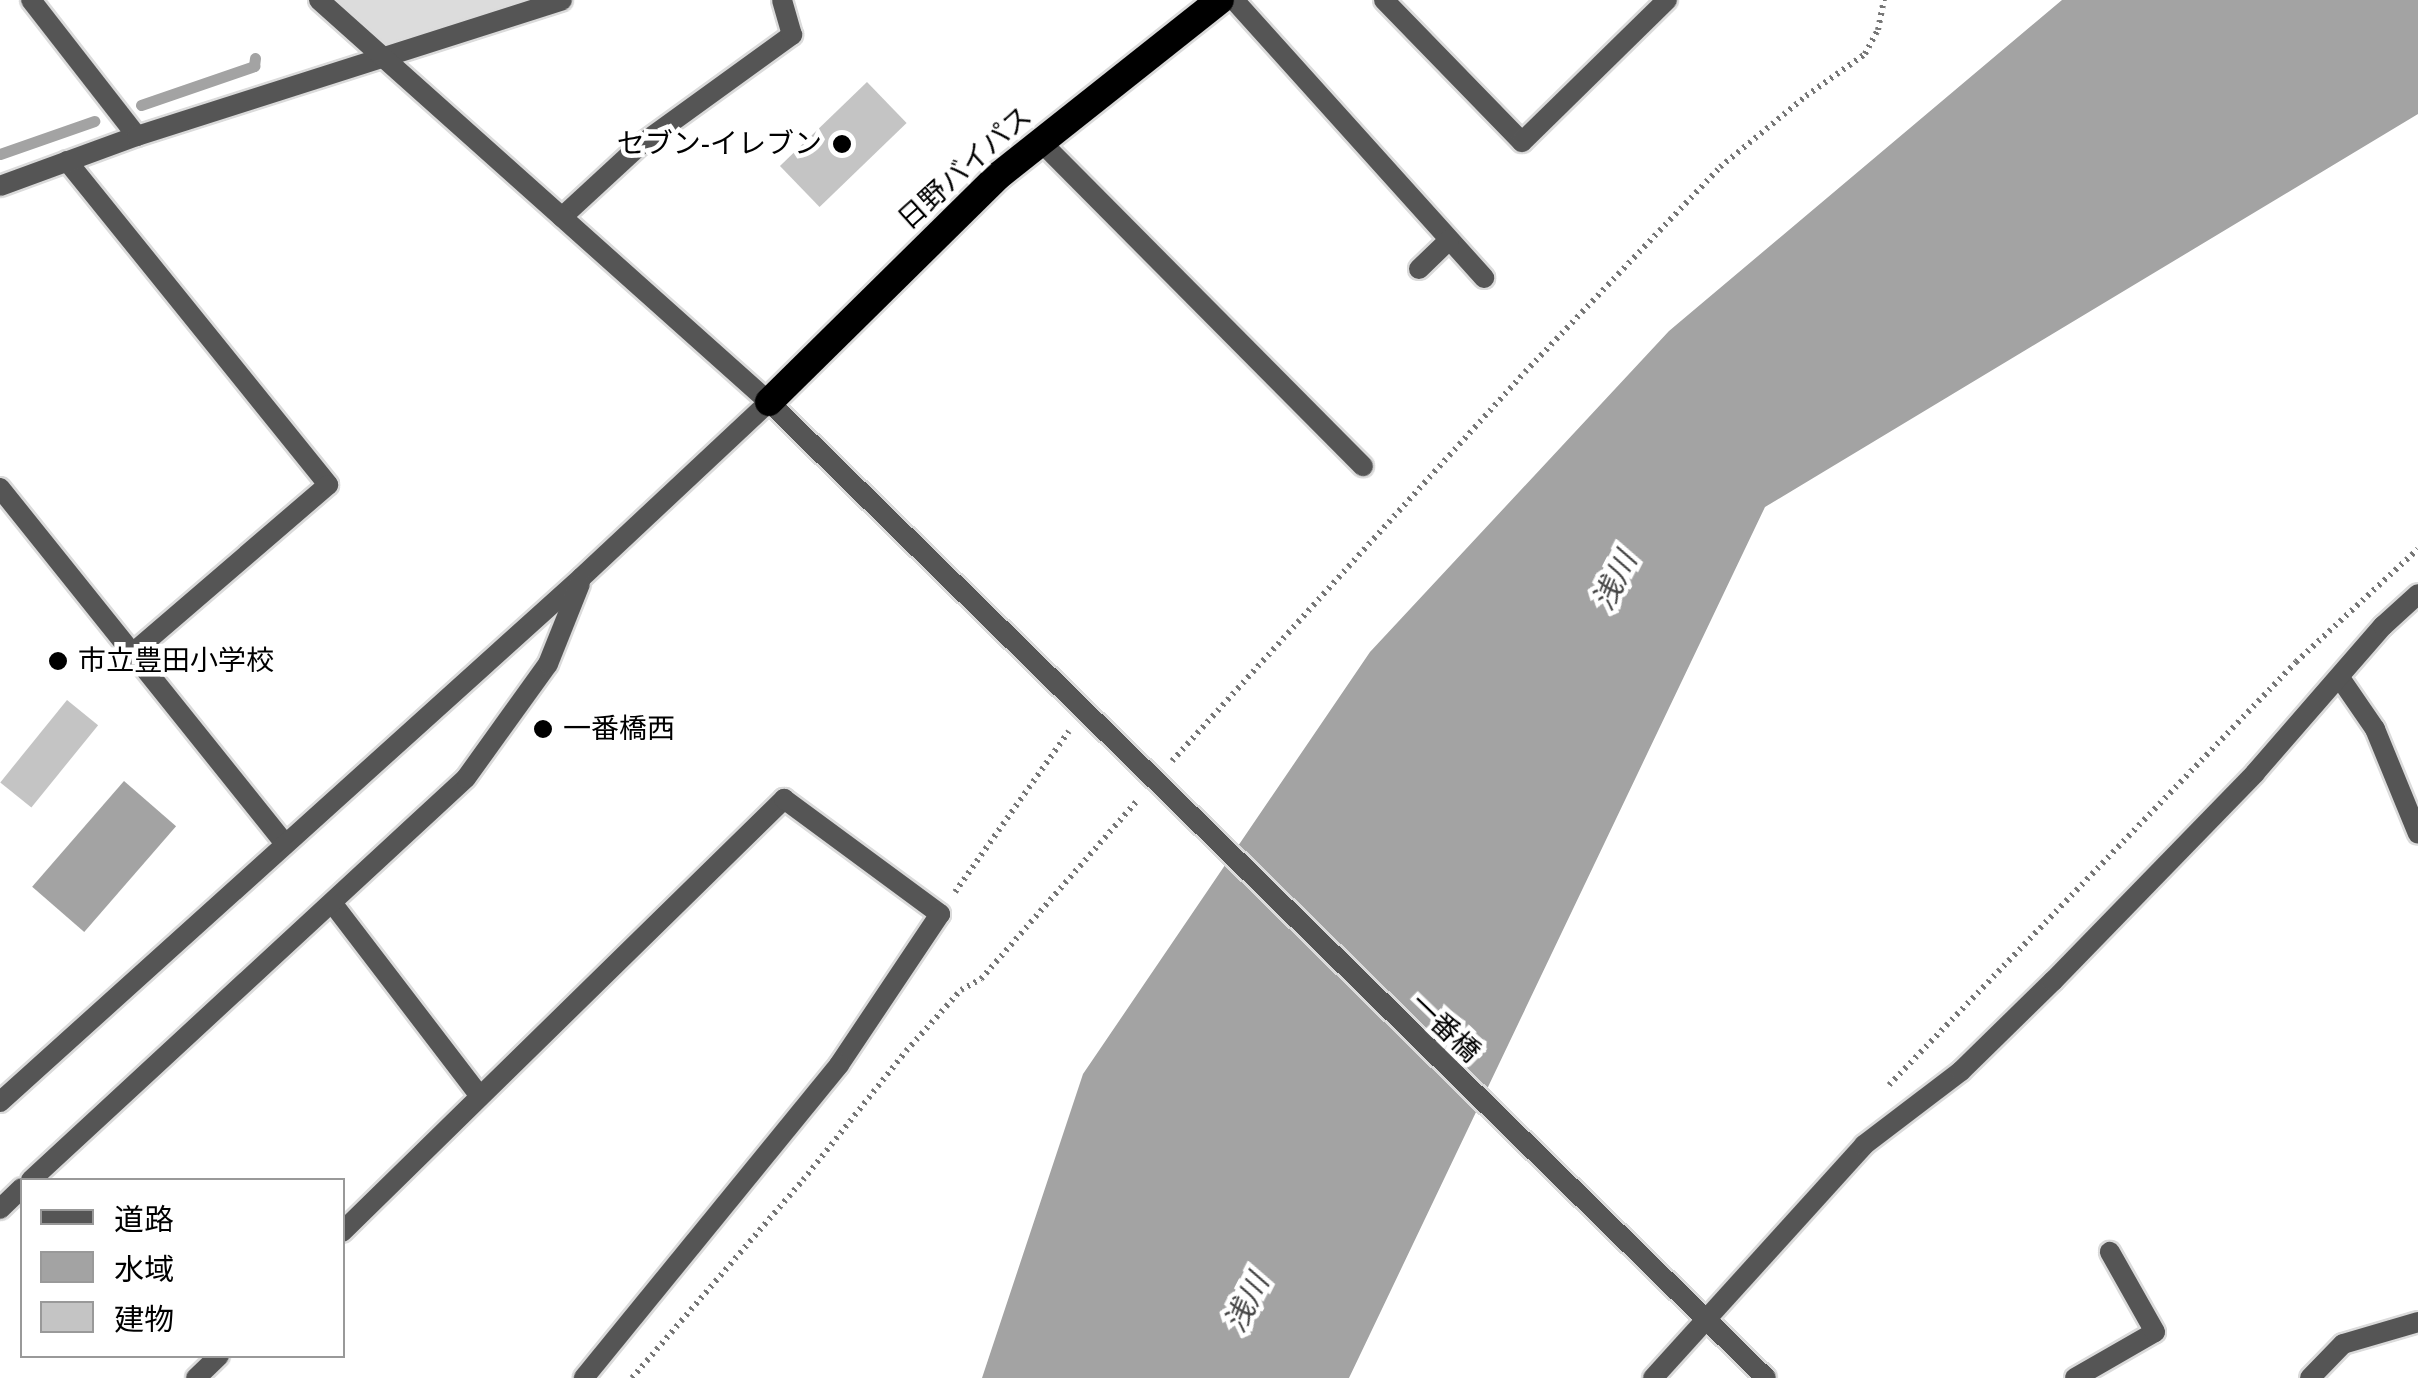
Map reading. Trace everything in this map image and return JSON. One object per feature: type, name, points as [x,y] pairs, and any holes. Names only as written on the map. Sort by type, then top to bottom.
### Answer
[{"type":"highway","name":"日野バイパス","points":[[770,402],[998,176],[1220,0]]},
{"type":"street","points":[[31,0],[137,136]]},
{"type":"street","name":"一番橋","points":[[319,0],[770,402],[1170,799],[1766,1378]]},
{"type":"street","points":[[0,186],[137,136],[562,0]]},
{"type":"street","points":[[562,217],[640,145],[792,35],[782,0]]},
{"type":"street","points":[[1234,0],[1484,278]]},
{"type":"street","points":[[1384,0],[1522,142],[1667,0]]},
{"type":"street","points":[[1041,142],[1362,466]]},
{"type":"street","points":[[67,161],[328,485],[133,654]]},
{"type":"street","points":[[1419,269],[1450,240]]},
{"type":"street","points":[[0,1102],[284,842],[582,578],[770,402]]},
{"type":"street","points":[[0,488],[284,842]]},
{"type":"street","points":[[33,1178],[466,778],[548,664],[582,578]]},
{"type":"street","points":[[1653,1378],[1864,1145],[1962,1071],[2154,878],[2340,678],[2383,626],[2418,594]]},
{"type":"street","points":[[2340,678],[2375,728],[2418,834]]},
{"type":"street","points":[[345,1229],[784,799],[940,914],[839,1065],[584,1378]]},
{"type":"street","points":[[333,904],[480,1096]]},
{"type":"street","points":[[0,1208],[20,1190]]},
{"type":"street","points":[[2074,1378],[2155,1332],[2110,1252]]},
{"type":"street","points":[[2310,1378],[2343,1344],[2418,1322]]},
{"type":"street","points":[[196,1378],[217,1358]]},
{"type":"path","points":[[632,1378],[803,1180],[906,1051],[961,990],[980,978],[1512,386],[1720,166],[1865,54],[1878,30],[1884,0]]},
{"type":"path","points":[[1882,1094],[2230,729],[2348,610],[2418,548]]},
{"type":"path","points":[[940,914],[1056,745],[1085,715]]},
{"type":"shaded area","points":[[319,0],[562,0],[381,56]]},
{"type":"water","name":"浅川","points":[[2062,0],[2418,0],[2418,114],[1765,507],[1349,1378],[982,1378],[1083,1074],[1370,652],[1669,331]]},
{"type":"water","points":[[124,781],[176,826],[84,932],[32,887]]},
{"type":"building","name":"セブン-イレブン","points":[[867,82],[907,123],[820,207],[780,166]]},
{"type":"building","points":[[67,700],[98,725],[31,808],[0,782]]},
{"type":"waterway","points":[[141,105],[254,66],[255,58]]},
{"type":"waterway","points":[[0,154],[94,121]]},
{"type":"place","name":"セブン-イレブン","points":[[842,144]]},
{"type":"place","name":"市立豊田小学校","points":[[58,661]]},
{"type":"place","name":"一番橋西","points":[[543,729]]}]
